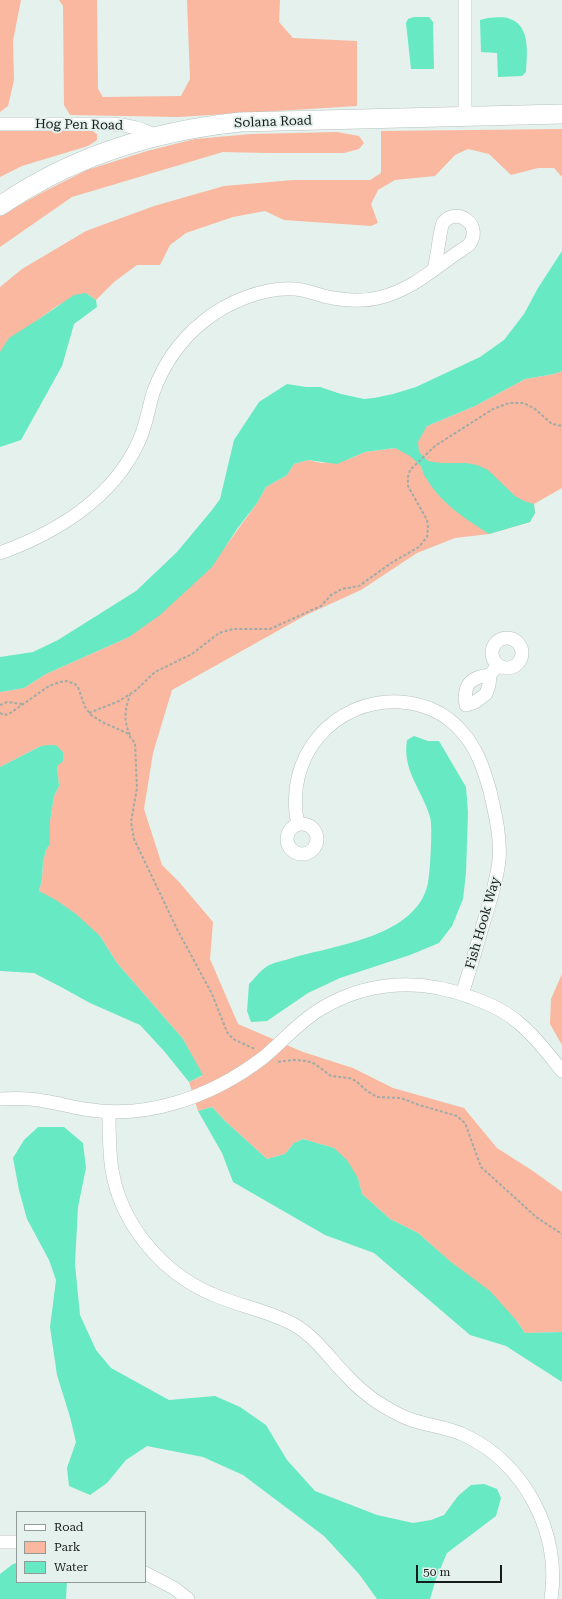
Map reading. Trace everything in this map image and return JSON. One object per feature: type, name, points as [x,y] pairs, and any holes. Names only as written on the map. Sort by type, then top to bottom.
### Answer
[{"type":"street","points":[[465,116],[466,0]]},
{"type":"street","name":"Solana Road","points":[[0,206],[46,178],[121,146],[156,136],[204,126],[240,122],[562,114]]},
{"type":"street","name":"Hog Pen Road","points":[[0,124],[123,125],[146,130],[156,136]]},
{"type":"street","points":[[0,553],[42,536],[63,524],[83,509],[119,474],[130,459],[138,443],[145,426],[153,394],[168,360],[190,334],[221,310],[247,298],[278,290],[294,289],[347,300],[382,297],[402,290],[434,269]]},
{"type":"street","points":[[453,722],[466,705],[475,702],[486,694],[493,670],[478,677],[468,684],[465,693],[466,705]]},
{"type":"street","name":"Fish Hook Way","points":[[298,824],[295,806],[296,785],[306,754],[323,730],[348,713],[367,706],[395,702],[423,706],[438,712],[453,722],[462,731],[480,759],[491,796],[498,833],[499,859],[495,884],[462,994]]},
{"type":"street","points":[[0,1099],[21,1098],[109,1112],[133,1112],[154,1109],[195,1096],[240,1073],[263,1057],[302,1022],[318,1010],[339,999],[356,992],[377,987],[400,985],[424,985],[462,994],[483,1002],[506,1014],[531,1034],[562,1071]]},
{"type":"street","points":[[109,1112],[109,1145],[116,1189],[134,1228],[149,1248],[178,1274],[211,1294],[273,1314],[294,1324],[319,1343],[347,1376],[377,1401],[398,1414],[464,1435],[485,1447],[503,1462],[519,1479],[528,1492],[543,1521],[549,1544],[552,1567],[551,1599]]},
{"type":"street","points":[[0,1542],[16,1542]]},
{"type":"street","points":[[146,1574],[174,1588],[188,1599]]},
{"type":"path","points":[[89,713],[119,701],[130,694],[155,672],[192,654],[219,633],[243,628],[270,629],[321,606],[331,595],[342,589],[359,586],[391,563],[419,546],[427,537],[428,527],[427,520],[408,486],[408,477],[413,467],[435,446],[493,409],[509,403],[524,403],[530,406],[547,421],[552,424],[562,426]]},
{"type":"path","points":[[0,713],[6,715],[55,683],[66,682],[74,684],[78,687],[82,701],[89,713],[97,720],[121,730],[131,737]]},
{"type":"path","points":[[130,694],[124,717],[131,737],[135,743],[136,755],[137,788],[131,822],[134,839],[177,929],[212,994],[226,1032],[233,1039],[251,1046],[268,1062],[293,1060],[307,1061],[315,1064],[331,1076],[349,1078],[356,1081],[367,1091],[377,1097],[401,1098],[457,1116],[465,1123],[481,1167],[536,1217],[562,1234]]},
{"type":"path","points":[[0,705],[7,702],[22,704]]},
{"type":"green space","points":[[0,0],[21,0],[13,41],[14,80],[8,106],[0,112]]},
{"type":"green space","points":[[59,0],[97,0],[98,89],[103,97],[181,96],[190,79],[187,0],[280,0],[279,22],[293,38],[357,41],[357,106],[178,117],[70,115],[64,105],[63,6]]},
{"type":"green space","points":[[0,129],[91,130],[97,134],[97,140],[88,146],[22,166],[0,177]]},
{"type":"green space","points":[[562,129],[562,177],[554,168],[538,168],[511,175],[489,154],[468,149],[455,155],[435,176],[395,180],[378,190],[371,204],[378,223],[371,226],[284,220],[265,211],[233,217],[186,233],[170,245],[160,265],[137,265],[114,282],[96,300],[86,293],[57,306],[0,352],[0,287],[22,269],[86,231],[154,206],[224,186],[293,180],[370,180],[381,173],[381,131]]},
{"type":"green space","points":[[337,132],[359,136],[364,143],[359,149],[344,153],[223,152],[72,197],[0,247],[0,216],[87,170],[147,151],[195,139],[251,134]]},
{"type":"green space","points":[[562,371],[562,488],[534,504],[535,513],[530,522],[489,534],[455,538],[417,553],[361,590],[306,615],[172,690],[153,753],[144,809],[162,865],[180,883],[213,922],[210,959],[238,1024],[303,1052],[353,1068],[393,1088],[464,1108],[497,1148],[562,1192],[562,1332],[525,1333],[516,1320],[418,1233],[390,1219],[362,1194],[358,1178],[334,1148],[303,1139],[294,1143],[285,1154],[267,1159],[225,1121],[212,1107],[198,1111],[189,1082],[202,1076],[183,1039],[117,963],[100,936],[39,891],[42,879],[43,862],[46,850],[50,844],[50,821],[54,796],[59,786],[57,766],[41,746],[0,767],[0,692],[24,688],[46,674],[129,637],[225,547],[257,503],[266,487],[287,475],[294,464],[308,460],[322,463],[349,459],[365,452],[396,448],[427,426],[475,406],[525,379],[554,374]]},
{"type":"green space","points":[[562,974],[562,1045],[550,1024],[551,999]]},
{"type":"water","points":[[414,17],[429,17],[433,22],[434,69],[411,69],[406,23],[408,19]]},
{"type":"water","points":[[488,18],[508,18],[522,28],[525,34],[527,50],[526,72],[522,76],[498,77],[497,53],[481,52],[480,20]]},
{"type":"water","points":[[562,251],[562,371],[554,374],[525,379],[475,406],[427,426],[418,442],[419,452],[428,461],[441,463],[466,463],[477,465],[488,470],[515,496],[534,504],[535,513],[530,522],[489,534],[448,504],[434,490],[423,473],[422,467],[410,456],[395,448],[365,452],[337,464],[308,460],[294,464],[287,475],[266,487],[257,503],[237,529],[212,567],[160,615],[129,637],[46,674],[24,688],[0,692],[0,657],[33,652],[58,640],[136,591],[177,552],[220,499],[234,440],[259,402],[287,384],[306,387],[320,387],[341,394],[364,399],[374,398],[416,387],[480,357],[504,340],[524,314],[538,288]]},
{"type":"water","points":[[86,293],[96,300],[97,307],[74,324],[62,366],[21,440],[0,447],[0,352],[9,338],[74,295]]},
{"type":"water","points":[[414,736],[428,741],[439,741],[466,787],[468,812],[466,873],[463,899],[452,926],[439,943],[410,955],[340,978],[308,993],[267,1021],[251,1022],[247,1011],[249,984],[266,967],[275,963],[372,936],[391,927],[408,916],[421,901],[428,883],[431,822],[427,807],[410,771],[407,761],[407,740]]},
{"type":"water","points":[[56,745],[63,752],[63,761],[57,766],[59,786],[54,796],[50,821],[50,844],[46,850],[43,862],[42,879],[39,891],[56,900],[76,914],[100,936],[117,963],[183,1039],[203,1075],[189,1082],[164,1051],[140,1025],[90,1003],[34,973],[0,971],[0,767],[41,746]]},
{"type":"water","points":[[212,1107],[225,1121],[267,1159],[285,1154],[294,1143],[303,1139],[334,1148],[347,1160],[358,1178],[362,1194],[390,1219],[418,1233],[451,1262],[490,1291],[516,1320],[525,1333],[562,1332],[562,1382],[506,1346],[470,1335],[374,1253],[325,1235],[233,1182],[222,1153],[198,1111]]},
{"type":"water","points":[[38,1127],[64,1127],[83,1143],[86,1168],[78,1207],[75,1264],[80,1315],[96,1350],[111,1368],[169,1400],[215,1396],[240,1407],[266,1425],[287,1460],[315,1491],[377,1515],[413,1523],[431,1520],[444,1515],[458,1496],[471,1485],[484,1484],[497,1489],[501,1498],[496,1516],[447,1553],[436,1579],[430,1599],[377,1599],[359,1574],[324,1536],[243,1475],[203,1457],[147,1446],[126,1460],[107,1483],[90,1495],[69,1486],[67,1468],[76,1442],[57,1375],[50,1327],[56,1280],[49,1260],[27,1219],[19,1190],[13,1158],[24,1140]]},
{"type":"water","points":[[16,1563],[16,1583],[67,1583],[66,1599],[0,1599],[0,1574]]}]
